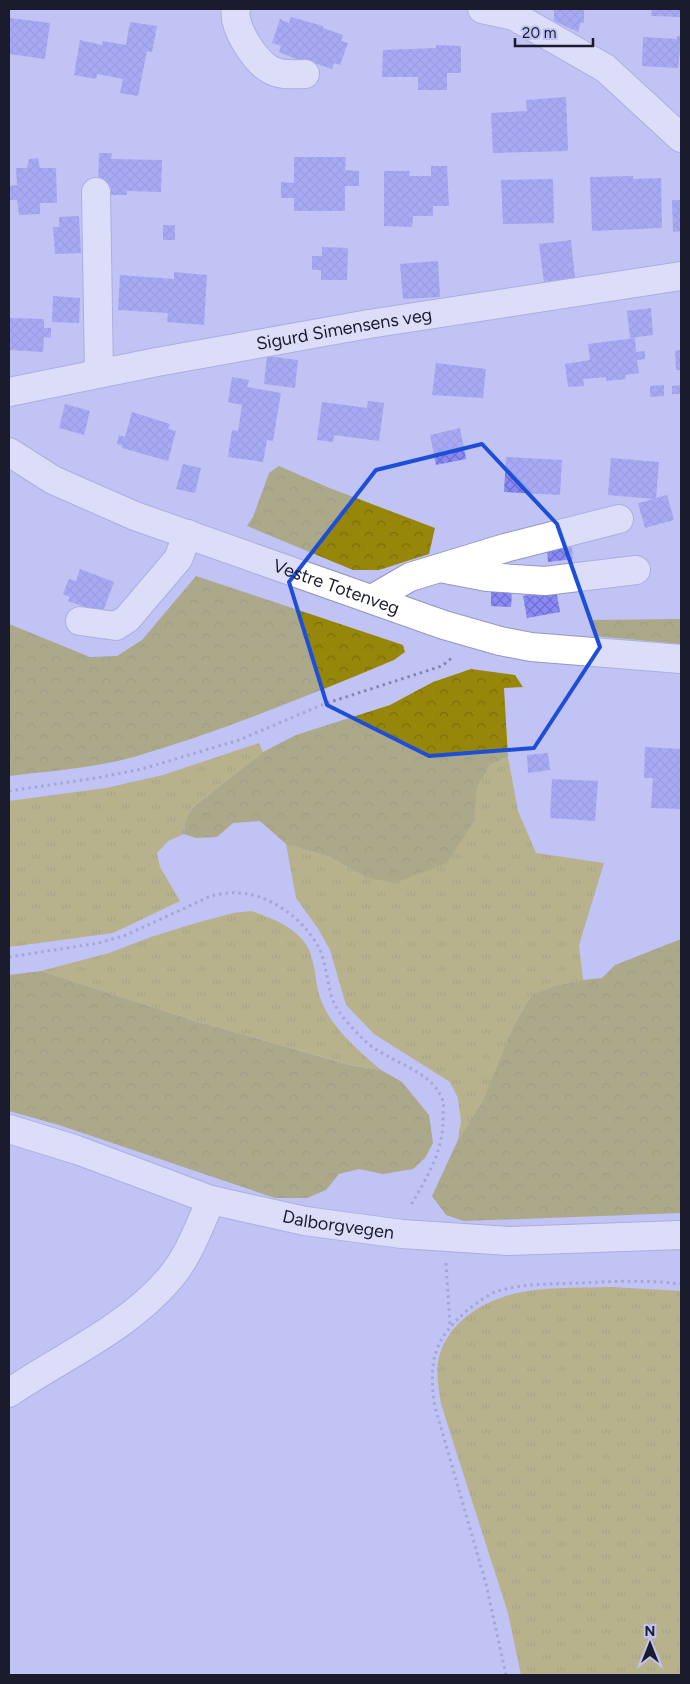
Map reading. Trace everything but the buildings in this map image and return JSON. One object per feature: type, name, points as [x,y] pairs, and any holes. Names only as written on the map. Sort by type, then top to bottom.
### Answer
[{"type":"street","points":[[236,9],[234,17],[238,31],[264,65],[284,75],[305,74]]},
{"type":"street","points":[[482,9],[514,16],[605,68],[681,138]]},
{"type":"street","points":[[96,192],[99,373]]},
{"type":"street","name":"Sigurd Simensens veg","points":[[9,392],[99,373],[368,324],[681,276]]},
{"type":"street","name":"Vestre Totenveg","points":[[9,452],[53,480],[87,497],[372,599],[468,631],[531,647],[681,659]]},
{"type":"street","points":[[372,599],[410,577],[618,519]]},
{"type":"street","points":[[80,621],[116,626],[127,619],[178,559],[188,534]]},
{"type":"street","points":[[442,568],[487,577],[545,581],[636,570]]},
{"type":"street","name":"Dalborgvegen","points":[[9,1129],[77,1150],[211,1200],[305,1221],[402,1234],[509,1241],[681,1234]]},
{"type":"street","points":[[9,1393],[105,1334],[146,1302],[176,1269],[190,1247],[211,1200]]},
{"type":"path","points":[[9,791],[142,769],[239,740],[324,704],[442,666],[450,660],[468,631]]},
{"type":"path","points":[[9,957],[99,944],[126,935],[211,896],[224,893],[239,892],[260,898],[283,909],[302,926],[319,949],[334,1003],[343,1016],[364,1041],[426,1078],[443,1101],[444,1133],[439,1155],[408,1212],[402,1234]]},
{"type":"path","points":[[444,1237],[450,1325]]},
{"type":"path","points":[[506,1675],[486,1584],[435,1407],[431,1384],[433,1356],[450,1325],[496,1291],[517,1287],[620,1281],[681,1284]]},
{"type":"highlighted area","points":[[482,444],[557,524],[600,647],[534,748],[429,756],[327,705],[289,582],[376,470]]},
{"type":"green space","points":[[279,466],[327,487],[435,528],[429,554],[379,570],[353,570],[247,526],[253,517],[269,473]]},
{"type":"green space","points":[[196,576],[403,645],[405,652],[394,660],[299,699],[170,746],[137,756],[73,769],[9,776],[9,624],[90,657],[117,656],[142,640]]},
{"type":"green space","points":[[681,619],[681,644],[594,636],[591,620]]},
{"type":"green space","points":[[471,669],[515,675],[523,687],[504,688],[508,757],[490,765],[477,787],[474,821],[447,863],[395,883],[365,877],[330,857],[286,844],[260,821],[233,823],[217,837],[196,838],[184,834],[185,821],[192,808],[263,752],[296,735],[390,705],[433,682]]},
{"type":"green space","points":[[259,743],[263,752],[192,808],[185,821],[184,834],[168,841],[157,853],[160,867],[180,901],[113,933],[9,947],[9,801],[106,788],[163,775]]},
{"type":"green space","points":[[508,757],[518,811],[536,853],[604,863],[579,945],[583,980],[554,986],[531,995],[511,1031],[482,1102],[458,1140],[461,1121],[458,1098],[450,1082],[374,1034],[346,1005],[330,950],[319,930],[296,898],[286,844],[330,857],[365,877],[474,821],[476,787],[490,765]]},
{"type":"green space","points":[[251,911],[279,922],[303,941],[309,949],[319,995],[326,1011],[339,1030],[363,1055],[381,1070],[351,1065],[195,1021],[41,971],[109,953],[189,925],[233,913]]},
{"type":"green space","points":[[681,939],[681,1213],[464,1221],[446,1215],[432,1196],[458,1140],[482,1102],[511,1031],[531,995],[554,986],[602,978],[615,965]]},
{"type":"green space","points":[[41,971],[195,1021],[350,1065],[381,1070],[402,1082],[429,1115],[433,1143],[425,1158],[413,1169],[383,1174],[359,1169],[339,1174],[326,1190],[307,1198],[275,1198],[59,1125],[9,1111],[9,975]]},
{"type":"green space","points":[[612,1287],[681,1291],[681,1675],[521,1675],[508,1613],[441,1404],[438,1362],[443,1346],[451,1332],[462,1320],[489,1303],[520,1292],[564,1288]]}]
